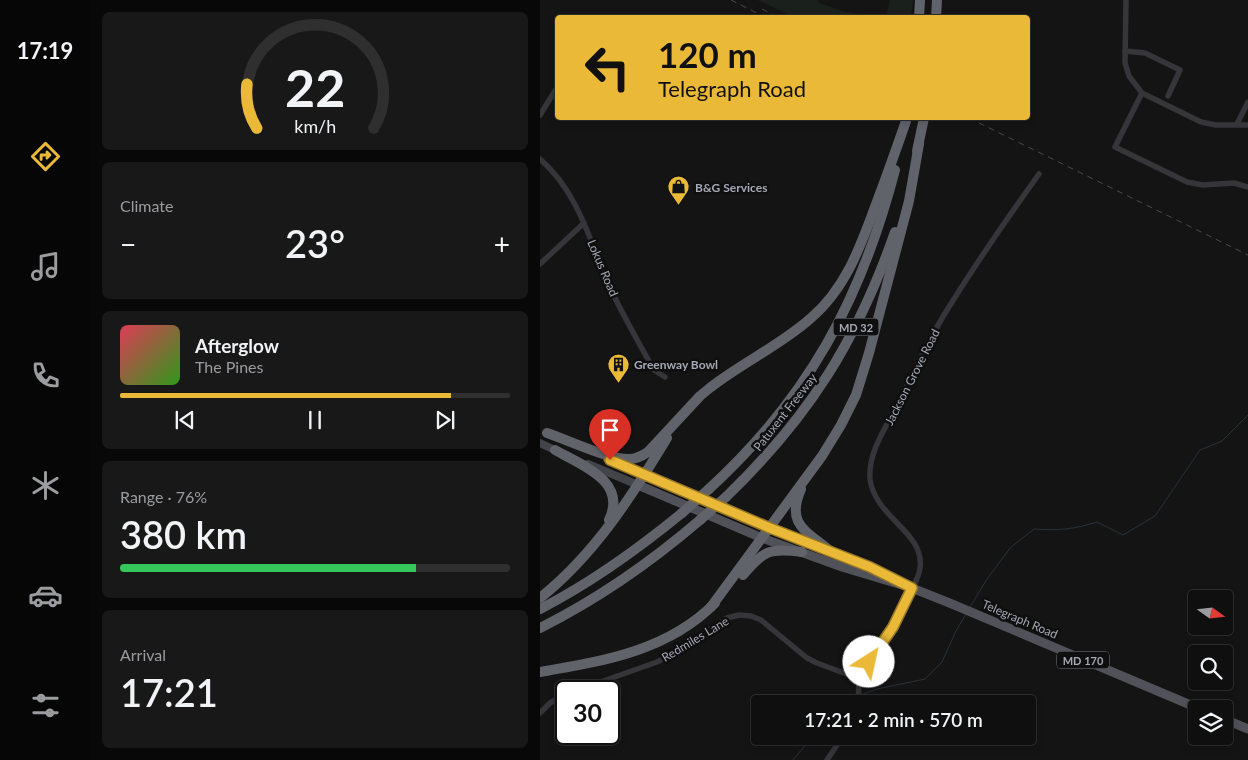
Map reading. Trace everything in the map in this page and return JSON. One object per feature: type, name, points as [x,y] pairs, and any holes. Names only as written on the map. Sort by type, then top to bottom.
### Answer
[{"type":"highway","points":[[919,15],[920,0]]},
{"type":"highway","points":[[936,15],[937,0]]},
{"type":"highway","points":[[544,432],[614,457],[636,458],[648,452],[700,396],[723,377],[812,318],[836,291],[848,272],[860,246],[906,120]]},
{"type":"highway","name":"Patuxent Freeway","points":[[540,609],[628,555],[682,513],[752,447],[789,403],[822,354],[842,318],[856,287],[878,229],[893,177],[906,120]]},
{"type":"highway","name":"Patuxent Freeway","points":[[540,628],[612,586],[667,547],[726,497],[783,438],[822,386],[861,317],[884,263],[905,200],[924,120]]},
{"type":"highway","points":[[711,607],[808,475],[841,425],[856,396],[909,201],[919,144]]},
{"type":"highway","points":[[540,598],[569,572],[598,539],[638,485],[685,412]]},
{"type":"highway","points":[[554,450],[600,476],[610,489],[613,503],[612,510],[608,523],[598,539]]},
{"type":"highway","points":[[808,475],[796,502],[796,517],[804,531],[829,550]]},
{"type":"highway","points":[[540,672],[607,660],[639,650],[675,633],[700,616],[762,555],[775,550],[802,552]]},
{"type":"main road","name":"Telegraph Road","points":[[544,432],[770,528],[870,567],[912,588],[1188,704]]},
{"type":"main road","name":"Telegraph Road","points":[[540,443],[762,538],[842,567],[912,588]]},
{"type":"main road","points":[[1233,723],[1248,729]]},
{"type":"street","points":[[1126,0],[1125,63],[1129,76],[1142,93],[1201,122],[1216,125],[1248,125]]},
{"type":"street","points":[[1125,51],[1145,53],[1180,70],[1168,96]]},
{"type":"street","points":[[540,115],[555,91]]},
{"type":"street","points":[[1142,93],[1115,147],[1187,182],[1203,185],[1234,183],[1248,187]]},
{"type":"street","points":[[1238,124],[1248,102]]},
{"type":"street","name":"Lokus Road","points":[[540,159],[566,187],[584,223],[616,299],[654,370],[665,377]]},
{"type":"street","name":"Jackson Grove Road","points":[[912,588],[920,568],[920,554],[912,540],[889,516],[877,500],[870,478],[874,451],[924,350],[945,313],[992,240],[1039,174]]},
{"type":"street","points":[[540,264],[584,223]]},
{"type":"street","points":[[858,695],[860,679],[869,662],[893,627],[912,588]]},
{"type":"street","name":"Redmiles Lane","points":[[606,680],[673,654],[727,618],[739,615],[751,616],[761,620],[807,658],[816,663],[860,679]]},
{"type":"street","points":[[540,713],[555,700]]},
{"type":"street","points":[[827,760],[837,745]]},
{"type":"shaded area","points":[[758,0],[818,0],[819,3],[845,12],[870,15],[789,15]]},
{"type":"shaded area","points":[[890,0],[913,0],[911,15],[886,15]]},
{"type":"waterway","points":[[970,607],[987,579],[1011,547],[1034,529],[1066,529],[1097,522],[1123,535],[1155,516],[1200,450],[1222,441],[1248,415]]},
{"type":"waterway","points":[[863,694],[877,689],[925,679],[942,662],[966,614]]},
{"type":"waterway","points":[[793,760],[806,745]]},
{"type":"railway","points":[[731,0],[761,15]]},
{"type":"railway","points":[[762,9],[774,15]]},
{"type":"railway","points":[[973,120],[1248,255]]},
{"type":"place","name":"B&G Services","points":[[679,206]]},
{"type":"place","name":"Greenway Bowl","points":[[618,383]]},
{"type":"route","points":[[610,460],[770,528],[870,567],[912,588],[893,627],[869,662]]}]
